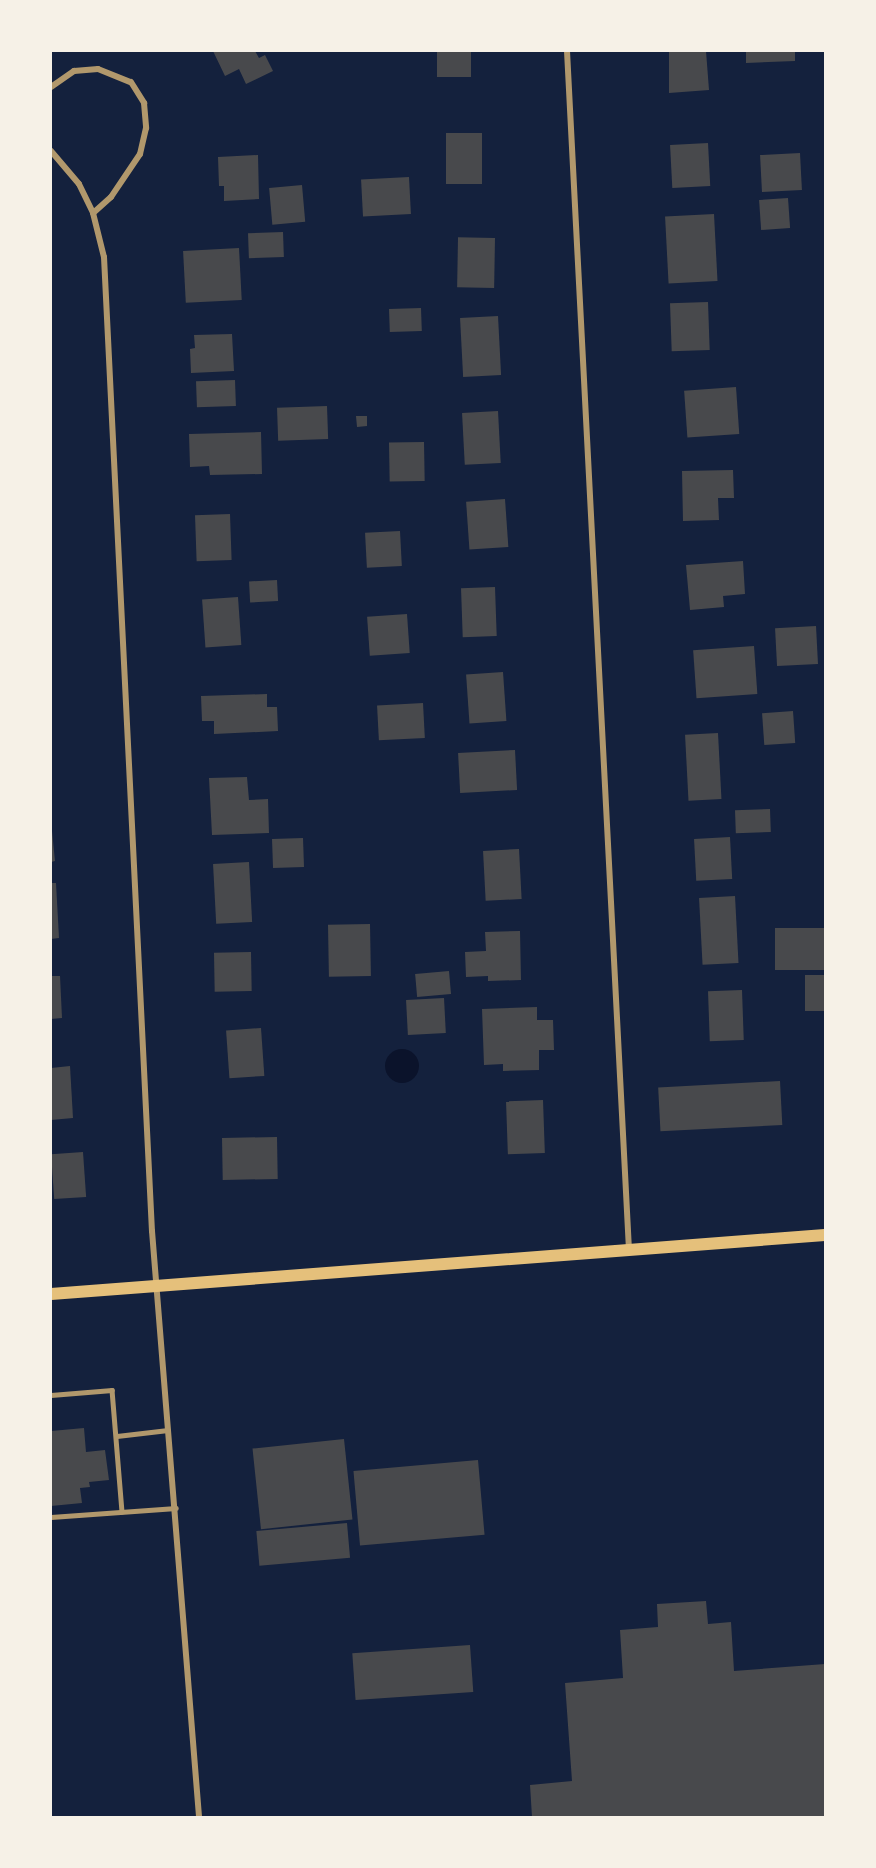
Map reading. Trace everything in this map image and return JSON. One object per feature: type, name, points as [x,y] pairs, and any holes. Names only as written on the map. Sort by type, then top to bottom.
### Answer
[{"type":"main road","points":[[51,1294],[825,1235]]},
{"type":"street","points":[[567,51],[629,1250]]},
{"type":"street","points":[[51,87],[74,70],[99,69],[131,82],[144,103],[146,128],[140,154],[111,197],[93,213]]},
{"type":"street","points":[[51,151],[79,184],[93,213],[104,257],[157,1286],[199,1817]]},
{"type":"lane","points":[[51,1395],[112,1390],[122,1512]]},
{"type":"lane","points":[[117,1436],[168,1430]]},
{"type":"lane","points":[[51,1517],[176,1508]]},
{"type":"water","points":[[402,1049],[414,1054],[419,1066],[414,1078],[402,1083],[390,1078],[385,1066],[390,1054]]},
{"type":"building","points":[[213,51],[255,51],[259,58],[265,55],[273,71],[246,84],[239,69],[225,76]]},
{"type":"building","points":[[437,51],[471,51],[471,77],[437,77]]},
{"type":"building","points":[[669,51],[706,51],[709,90],[669,93]]},
{"type":"building","points":[[746,51],[795,51],[795,61],[746,63]]},
{"type":"building","points":[[446,133],[482,133],[482,184],[446,184]]},
{"type":"building","points":[[708,143],[710,186],[672,188],[670,145]]},
{"type":"building","points":[[800,153],[802,190],[762,192],[760,155]]},
{"type":"building","points":[[258,155],[259,199],[224,201],[224,186],[219,186],[218,157]]},
{"type":"building","points":[[409,177],[411,214],[363,216],[361,180]]},
{"type":"building","points":[[302,185],[305,222],[272,225],[269,188]]},
{"type":"building","points":[[788,198],[790,228],[761,230],[759,200]]},
{"type":"building","points":[[714,214],[718,281],[669,283],[665,217]]},
{"type":"building","points":[[283,232],[284,257],[249,258],[248,233]]},
{"type":"building","points":[[458,237],[495,238],[494,288],[457,287]]},
{"type":"building","points":[[239,248],[242,300],[186,303],[183,251]]},
{"type":"building","points":[[708,302],[710,350],[672,351],[670,303]]},
{"type":"building","points":[[421,308],[422,331],[390,332],[389,309]]},
{"type":"building","points":[[498,316],[501,375],[463,377],[460,318]]},
{"type":"building","points":[[232,334],[234,371],[191,373],[190,349],[195,348],[194,335]]},
{"type":"building","points":[[235,380],[236,406],[197,407],[196,381]]},
{"type":"building","points":[[736,387],[739,434],[687,438],[684,391]]},
{"type":"building","points":[[327,406],[328,439],[278,441],[277,408]]},
{"type":"building","points":[[498,411],[501,463],[465,465],[462,413]]},
{"type":"building","points":[[356,416],[367,416],[367,426],[357,427]]},
{"type":"building","points":[[261,432],[262,474],[210,475],[209,466],[190,467],[189,434]]},
{"type":"building","points":[[424,442],[425,481],[390,482],[389,443]]},
{"type":"building","points":[[733,470],[734,498],[718,498],[719,520],[683,521],[682,471]]},
{"type":"building","points":[[505,499],[508,547],[469,550],[466,502]]},
{"type":"building","points":[[230,514],[232,560],[197,561],[195,515]]},
{"type":"building","points":[[400,531],[402,566],[367,568],[365,533]]},
{"type":"building","points":[[743,561],[745,594],[723,596],[724,607],[690,610],[686,565]]},
{"type":"building","points":[[277,580],[278,601],[250,602],[249,581]]},
{"type":"building","points":[[495,587],[497,636],[463,637],[461,588]]},
{"type":"building","points":[[238,597],[241,645],[205,647],[202,600]]},
{"type":"building","points":[[407,614],[410,653],[370,656],[367,617]]},
{"type":"building","points":[[816,626],[818,664],[777,666],[775,628]]},
{"type":"building","points":[[754,646],[757,694],[696,698],[693,650]]},
{"type":"building","points":[[503,672],[506,721],[470,723],[466,675]]},
{"type":"building","points":[[267,694],[267,707],[277,707],[278,731],[214,734],[214,721],[202,721],[201,696]]},
{"type":"building","points":[[423,703],[425,738],[379,740],[377,705]]},
{"type":"building","points":[[793,711],[795,743],[764,745],[762,713]]},
{"type":"building","points":[[718,733],[721,799],[688,801],[685,735]]},
{"type":"building","points":[[515,750],[517,790],[460,793],[458,753]]},
{"type":"building","points":[[247,777],[249,800],[268,799],[269,833],[212,835],[209,778]]},
{"type":"building","points":[[770,809],[771,832],[736,833],[735,810]]},
{"type":"building","points":[[51,821],[55,861],[51,862]]},
{"type":"building","points":[[730,837],[732,879],[696,881],[694,839]]},
{"type":"building","points":[[303,838],[304,867],[273,868],[272,839]]},
{"type":"building","points":[[519,849],[522,899],[486,901],[483,851]]},
{"type":"building","points":[[249,862],[252,922],[216,924],[213,864]]},
{"type":"building","points":[[51,883],[56,883],[59,938],[51,939]]},
{"type":"building","points":[[735,896],[739,963],[703,965],[699,898]]},
{"type":"building","points":[[370,924],[371,976],[329,977],[328,925]]},
{"type":"building","points":[[775,928],[825,928],[825,970],[775,970]]},
{"type":"building","points":[[520,931],[521,980],[488,981],[488,976],[466,977],[465,952],[486,951],[485,932]]},
{"type":"building","points":[[251,952],[252,991],[215,992],[214,953]]},
{"type":"building","points":[[449,971],[451,994],[417,997],[415,974]]},
{"type":"building","points":[[805,975],[825,975],[825,1011],[805,1011]]},
{"type":"building","points":[[51,976],[60,976],[62,1018],[51,1019]]},
{"type":"building","points":[[742,990],[744,1040],[710,1041],[708,991]]},
{"type":"building","points":[[444,998],[446,1033],[408,1035],[406,1000]]},
{"type":"building","points":[[537,1007],[537,1020],[553,1020],[554,1050],[539,1050],[539,1070],[503,1071],[503,1064],[484,1065],[482,1009]]},
{"type":"building","points":[[261,1028],[264,1076],[229,1078],[226,1030]]},
{"type":"building","points":[[70,1066],[73,1118],[51,1120],[51,1068]]},
{"type":"building","points":[[780,1081],[782,1125],[660,1131],[658,1087]]},
{"type":"building","points":[[543,1100],[545,1153],[508,1154],[506,1101]]},
{"type":"building","points":[[277,1137],[278,1179],[223,1180],[222,1138]]},
{"type":"building","points":[[83,1152],[86,1197],[54,1199],[51,1154]]},
{"type":"building","points":[[84,1428],[86,1452],[105,1450],[109,1480],[89,1482],[90,1487],[80,1488],[82,1503],[51,1506],[51,1431]]},
{"type":"building","points":[[344,1439],[352,1520],[261,1529],[253,1449]]},
{"type":"building","points":[[478,1460],[485,1535],[360,1546],[353,1471]]},
{"type":"building","points":[[347,1523],[350,1558],[259,1566],[256,1531]]},
{"type":"building","points":[[706,1601],[708,1624],[731,1622],[734,1671],[825,1664],[825,1817],[532,1817],[530,1785],[572,1781],[565,1683],[623,1678],[620,1630],[658,1627],[657,1604]]},
{"type":"building","points":[[470,1645],[473,1692],[356,1700],[352,1653]]}]
